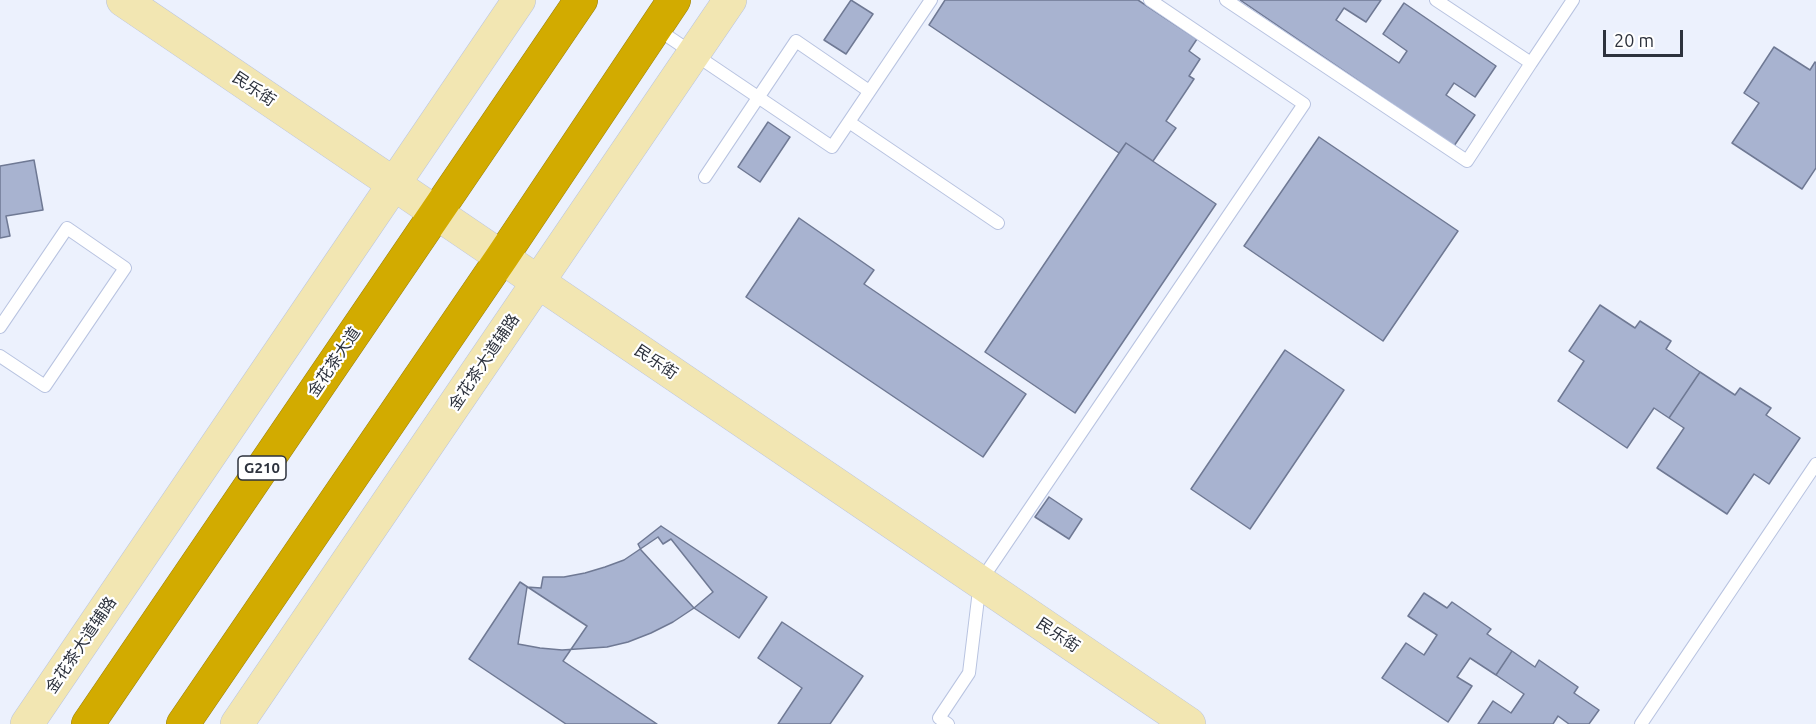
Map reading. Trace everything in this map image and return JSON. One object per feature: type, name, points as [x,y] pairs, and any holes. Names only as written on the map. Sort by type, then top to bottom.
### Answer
[{"type":"highway","name":"金花茶大道","points":[[88,724],[581,0]]},
{"type":"highway","points":[[183,724],[502,257],[674,0]]},
{"type":"street","name":"民乐街","points":[[123,0],[1189,724]]},
{"type":"street","name":"金花茶大道辅路","points":[[27,724],[519,0]]},
{"type":"street","name":"金花茶大道辅路","points":[[237,724],[730,0]]},
{"type":"lane","points":[[656,28],[832,147],[931,0]]},
{"type":"lane","points":[[948,724],[939,718],[969,673],[980,582],[1304,104],[1150,0]]},
{"type":"lane","points":[[1226,0],[1467,160],[1573,0]]},
{"type":"lane","points":[[1436,0],[1531,63]]},
{"type":"lane","points":[[705,177],[796,41],[870,91]]},
{"type":"lane","points":[[849,122],[998,223]]},
{"type":"lane","points":[[0,327],[67,228],[125,268],[45,386],[0,356]]},
{"type":"lane","points":[[1641,724],[1816,464]]},
{"type":"building","points":[[851,0],[873,14],[846,54],[824,40]]},
{"type":"building","points":[[945,0],[1138,0],[1197,39],[1189,51],[1200,59],[1189,76],[1194,79],[1166,121],[1176,128],[1153,161],[1126,143],[1119,153],[929,25]]},
{"type":"building","points":[[1240,0],[1381,0],[1366,22],[1344,8],[1336,20],[1399,63],[1407,51],[1383,34],[1404,3],[1496,66],[1475,97],[1454,83],[1446,95],[1475,115],[1454,146]]},
{"type":"building","points":[[1774,47],[1810,70],[1816,63],[1816,168],[1802,189],[1732,143],[1759,103],[1744,93]]},
{"type":"building","points":[[768,122],[790,137],[760,182],[738,167]]},
{"type":"building","points":[[1319,137],[1458,231],[1383,341],[1244,246]]},
{"type":"building","points":[[1126,143],[1216,204],[1075,413],[985,352]]},
{"type":"building","points":[[34,160],[43,210],[6,216],[10,236],[0,238],[0,166]]},
{"type":"building","points":[[799,218],[874,270],[864,284],[1026,394],[983,457],[746,297]]},
{"type":"building","points":[[1600,305],[1635,328],[1640,321],[1671,341],[1666,349],[1700,372],[1669,418],[1654,408],[1627,448],[1558,401],[1584,361],[1569,351]]},
{"type":"building","points":[[1285,350],[1344,390],[1250,529],[1191,489]]},
{"type":"building","points":[[1700,372],[1735,395],[1740,388],[1771,408],[1766,415],[1800,438],[1769,484],[1754,474],[1727,514],[1657,468],[1684,428],[1669,418]]},
{"type":"building","points":[[1049,497],[1082,519],[1069,539],[1035,517]]},
{"type":"building","points":[[661,526],[767,597],[739,638],[694,608],[641,550],[638,544]]},
{"type":"building","points":[[658,537],[663,544],[671,539],[713,592],[694,608],[651,633],[607,647],[562,650],[518,644],[527,587],[541,588],[543,577],[564,577],[585,573],[624,560]]},
{"type":"building","points":[[520,582],[587,626],[563,661],[657,724],[566,724],[469,659]]},
{"type":"building","points":[[1424,593],[1447,608],[1452,602],[1491,629],[1487,634],[1512,651],[1496,675],[1470,658],[1457,677],[1472,686],[1448,722],[1382,678],[1406,643],[1424,655],[1437,635],[1408,616]]},
{"type":"building","points":[[782,622],[863,676],[830,724],[778,724],[802,688],[758,658]]},
{"type":"building","points":[[1512,651],[1535,667],[1539,660],[1578,687],[1574,693],[1599,710],[1589,724],[1569,724],[1558,716],[1553,724],[1478,724],[1493,701],[1511,713],[1524,694],[1496,675]]}]
